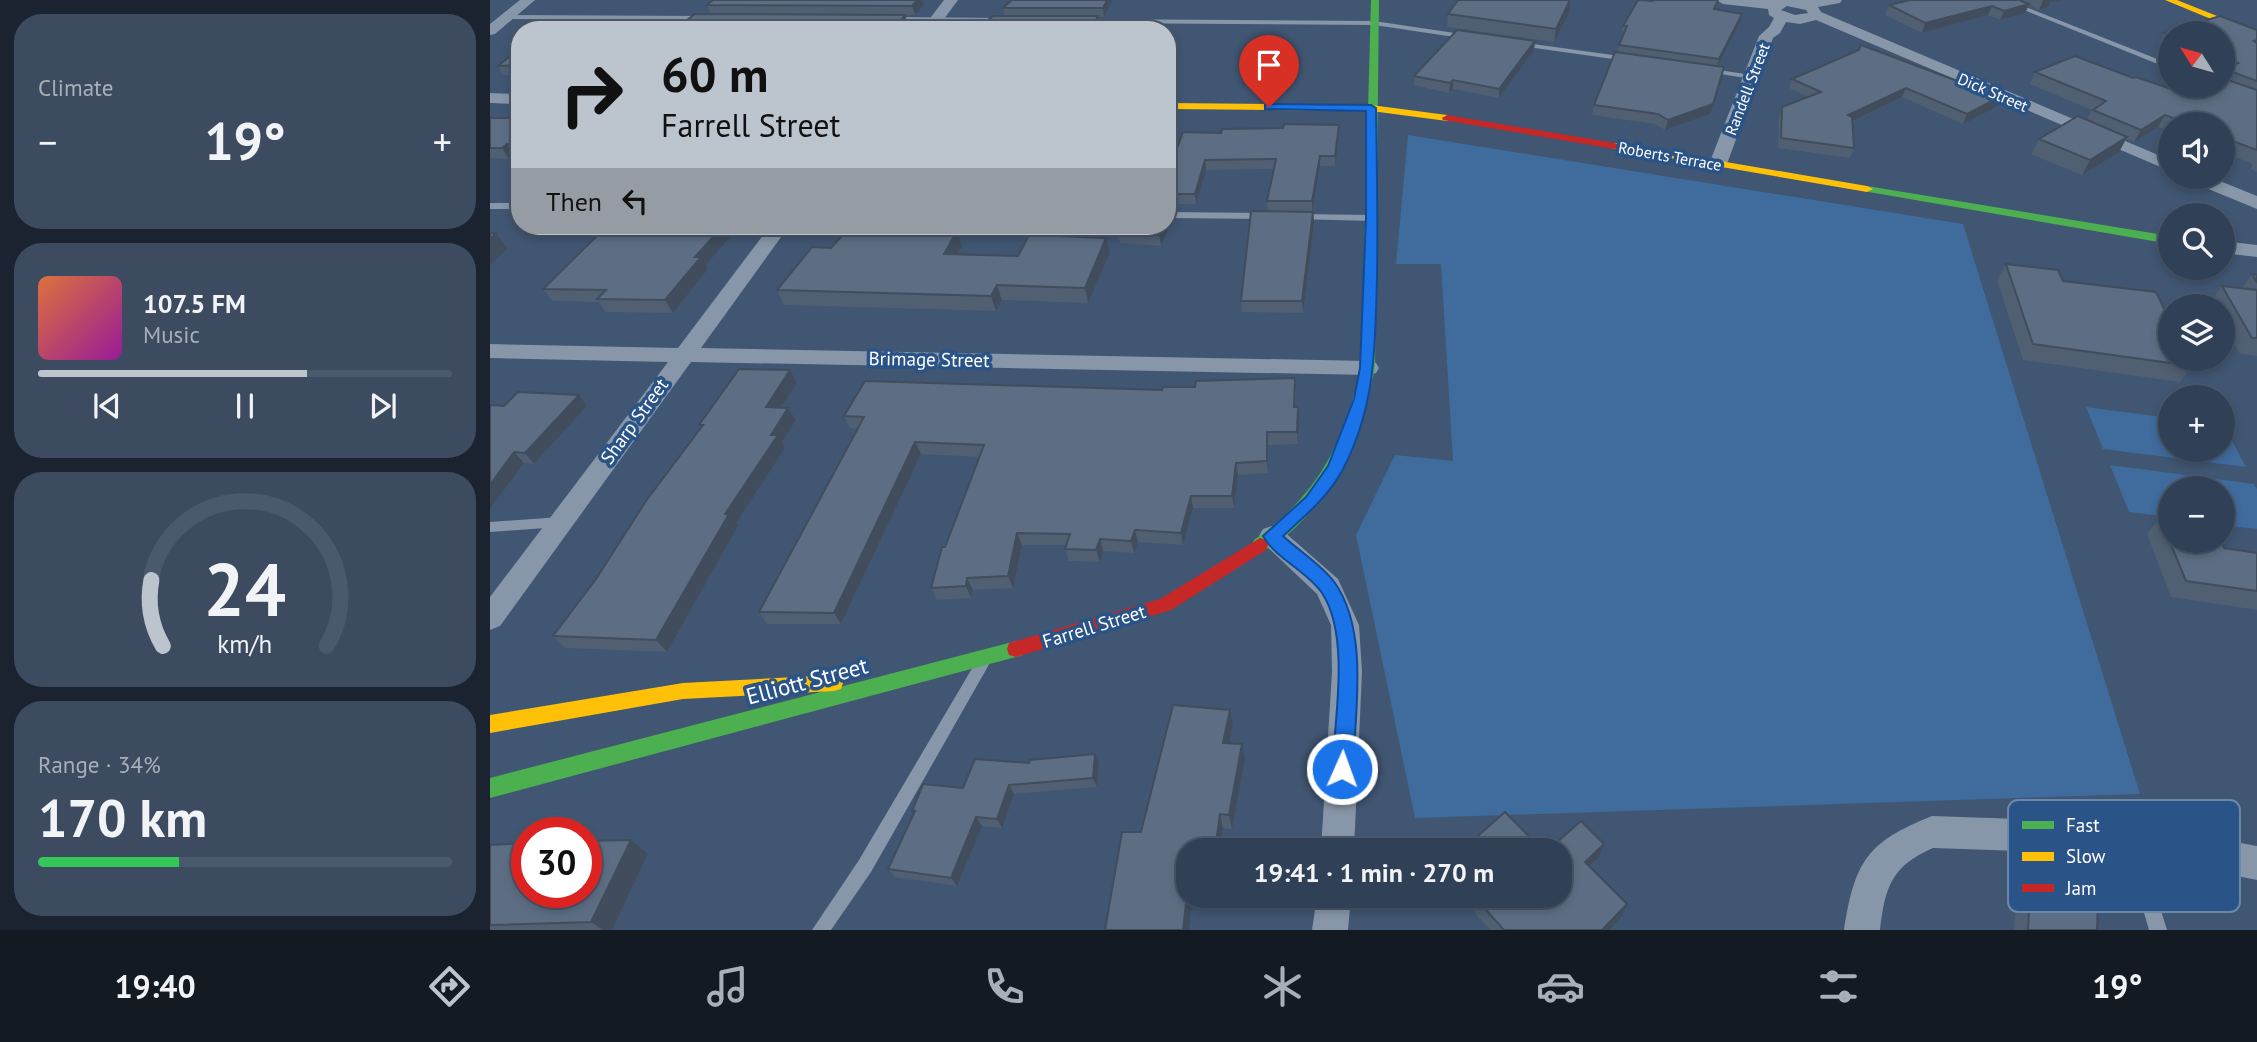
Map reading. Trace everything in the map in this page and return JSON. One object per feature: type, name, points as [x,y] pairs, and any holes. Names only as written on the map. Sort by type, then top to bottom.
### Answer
[{"type":"main road","name":"Farrell Street","points":[[900,680],[1090,629],[1166,605],[1272,536],[1311,501],[1336,468],[1362,399],[1368,368],[1375,0]]},
{"type":"main road","points":[[2169,0],[2257,35]]},
{"type":"main road","name":"Roberts Terrace","points":[[1176,106],[1371,108],[1455,119],[2158,238]]},
{"type":"main road","name":"Elliott Street","points":[[490,724],[682,691],[900,680]]},
{"type":"main road","name":"Elliott Street","points":[[490,788],[900,680]]},
{"type":"street","points":[[490,31],[528,0]]},
{"type":"street","points":[[934,21],[951,0]]},
{"type":"street","points":[[1723,0],[1778,12],[1787,2],[1811,10],[1835,0]]},
{"type":"street","name":"Dick Street","points":[[1811,10],[2158,161]]},
{"type":"street","name":"Randell Street","points":[[1718,164],[1766,36],[1775,30],[1778,12]]},
{"type":"street","points":[[490,99],[511,99]]},
{"type":"street","points":[[2224,189],[2257,203]]},
{"type":"street","name":"Sharp Street","points":[[490,618],[773,235]]},
{"type":"street","points":[[2235,248],[2257,251]]},
{"type":"street","name":"Brimage Street","points":[[490,351],[1368,368]]},
{"type":"street","points":[[1272,536],[1328,587],[1345,625],[1347,673],[1339,838]]},
{"type":"street","points":[[1862,930],[1867,888],[1886,858],[1904,842],[1932,832],[2008,835]]},
{"type":"street","points":[[1330,930],[1333,908]]},
{"type":"lane","points":[[2002,0],[2158,62]]},
{"type":"lane","points":[[507,17],[715,18]]},
{"type":"lane","points":[[881,19],[901,21]]},
{"type":"lane","points":[[996,21],[1018,20]]},
{"type":"lane","points":[[1073,20],[1173,21]]},
{"type":"lane","points":[[1176,21],[1374,23],[1482,38]]},
{"type":"lane","points":[[1509,42],[1631,60]]},
{"type":"lane","points":[[1698,69],[1752,77]]},
{"type":"lane","points":[[490,206],[511,206]]},
{"type":"lane","points":[[1176,215],[1276,217]]},
{"type":"lane","points":[[1290,217],[1372,218]]},
{"type":"lane","points":[[490,527],[560,522]]},
{"type":"lane","points":[[821,930],[866,866],[986,657]]},
{"type":"lane","points":[[2152,912],[2158,930]]},
{"type":"shaded area","points":[[1408,135],[1963,224],[2140,794],[1415,818],[1356,535],[1395,455],[1453,461],[1441,264],[1396,264]]},
{"type":"shaded area","points":[[2086,407],[2158,416],[2158,456],[2103,449]]},
{"type":"shaded area","points":[[2235,446],[2246,467],[2206,462],[2235,462]]},
{"type":"shaded area","points":[[2110,465],[2193,476],[2158,476],[2158,516],[2129,512]]},
{"type":"shaded area","points":[[2235,481],[2254,484],[2257,489],[2257,529],[2235,526]]},
{"type":"building","points":[[713,0],[917,0],[912,6],[707,5]]},
{"type":"building","points":[[1012,0],[1107,0],[1103,8],[1003,8]]},
{"type":"building","points":[[1458,0],[1570,0],[1556,29],[1448,14]]},
{"type":"building","points":[[1638,0],[1718,0],[1714,9],[1742,14],[1719,59],[1619,45],[1627,26],[1623,26]]},
{"type":"building","points":[[1910,0],[2019,0],[2029,4],[2004,11],[1992,6],[1925,23],[1889,5]]},
{"type":"building","points":[[695,14],[905,15],[900,21],[686,21]]},
{"type":"building","points":[[993,16],[1098,16],[1096,21],[987,21]]},
{"type":"building","points":[[2220,16],[2233,21],[2204,21]]},
{"type":"building","points":[[2235,22],[2257,30],[2257,40],[2254,41],[2257,43],[2257,81],[2235,73],[2235,64],[2238,63],[2235,62]]},
{"type":"building","points":[[1457,30],[1535,41],[1499,89],[1414,76]]},
{"type":"building","points":[[1861,45],[2000,97],[1967,114],[1906,88],[1848,115],[1852,117],[1854,148],[1781,138],[1782,107],[1821,92],[1792,79],[1859,50]]},
{"type":"building","points":[[1615,52],[1724,67],[1713,104],[1668,120],[1658,114],[1594,105]]},
{"type":"building","points":[[511,55],[511,65],[498,66]]},
{"type":"building","points":[[2075,56],[2158,85],[2158,98],[2235,98],[2235,82],[2257,90],[2257,150],[2235,142],[2235,112],[2158,112],[2158,119],[2141,130],[2093,110],[2106,101],[2035,72]]},
{"type":"building","points":[[2078,116],[2127,137],[2090,160],[2039,139]]},
{"type":"building","points":[[490,118],[511,118],[511,144],[502,148],[490,148]]},
{"type":"building","points":[[1284,124],[1339,125],[1335,156],[1320,156],[1312,201],[1267,201],[1276,159],[1205,160],[1195,194],[1176,194],[1176,151],[1183,132],[1221,133],[1222,129],[1283,128]]},
{"type":"building","points":[[1251,211],[1313,212],[1302,301],[1241,301]]},
{"type":"building","points":[[598,235],[715,235],[695,257],[701,257],[665,300],[597,299],[606,290],[543,289]]},
{"type":"building","points":[[843,235],[955,235],[944,254],[1018,256],[1029,235],[1106,238],[1085,288],[997,285],[991,296],[777,290],[812,247],[831,248]]},
{"type":"building","points":[[2006,264],[2058,270],[2063,281],[2156,292],[2158,296],[2158,361],[2033,344]]},
{"type":"building","points":[[2222,286],[2257,290],[2257,338],[2252,338],[2235,309],[2235,294],[2227,294]]},
{"type":"building","points":[[739,369],[790,370],[766,407],[788,408],[771,435],[778,435],[725,514],[729,514],[656,640],[553,636],[596,579],[646,501],[703,425],[699,425]]},
{"type":"building","points":[[1295,378],[1297,432],[1267,432],[1267,461],[1236,463],[1232,496],[1191,496],[1181,533],[1135,530],[1131,541],[1100,539],[1096,550],[1065,549],[1070,534],[1017,533],[1008,576],[967,578],[966,586],[931,588],[942,547],[945,547],[984,445],[915,442],[834,613],[759,612],[864,417],[844,416],[865,381],[1162,390],[1163,387],[1195,387],[1196,381]]},
{"type":"building","points":[[518,392],[579,395],[525,453],[514,452],[490,485],[490,405],[504,406]]},
{"type":"building","points":[[2235,550],[2257,553],[2257,591],[2186,581],[2174,553],[2235,553]]},
{"type":"building","points":[[1173,705],[1230,710],[1223,743],[1242,744],[1229,815],[1220,814],[1217,838],[1176,838],[1176,908],[1186,908],[1183,930],[1105,930],[1122,832],[1141,832]]},
{"type":"building","points":[[1095,754],[1093,778],[1009,785],[997,819],[976,817],[951,878],[888,869],[915,811],[912,811],[923,784],[963,788],[975,759],[1029,763],[1030,760]]},
{"type":"building","points":[[1505,812],[1530,838],[1476,838]]},
{"type":"building","points":[[1581,821],[1604,844],[1585,862],[1627,904],[1602,930],[1504,930],[1484,908],[1572,908],[1572,838],[1562,838]]},
{"type":"building","points":[[631,840],[602,899],[602,841]]},
{"type":"building","points":[[511,844],[511,908],[598,908],[591,922],[490,925],[490,845]]},
{"type":"building","points":[[2029,912],[2098,912],[2097,930],[2028,930]]},
{"type":"traffic: fast","points":[[1260,545],[1283,529],[1302,510],[1333,468],[1354,421],[1368,368],[1375,0]]},
{"type":"traffic: fast","points":[[1867,189],[2158,238]]},
{"type":"traffic: fast","points":[[490,788],[1016,649]]},
{"type":"traffic: slow","points":[[2169,0],[2257,35]]},
{"type":"traffic: slow","points":[[1176,106],[1371,108],[1447,118]]},
{"type":"traffic: slow","points":[[1615,146],[1867,189]]},
{"type":"traffic: slow","points":[[490,724],[683,691],[834,683]]},
{"type":"traffic: jam","points":[[1447,118],[1615,146]]},
{"type":"traffic: jam","points":[[1016,649],[1165,605],[1260,545]]},
{"type":"route","points":[[1269,107],[1371,108],[1372,218],[1368,368],[1362,399],[1336,468],[1311,501],[1272,536],[1328,587],[1345,625],[1347,673],[1342,769]]}]
